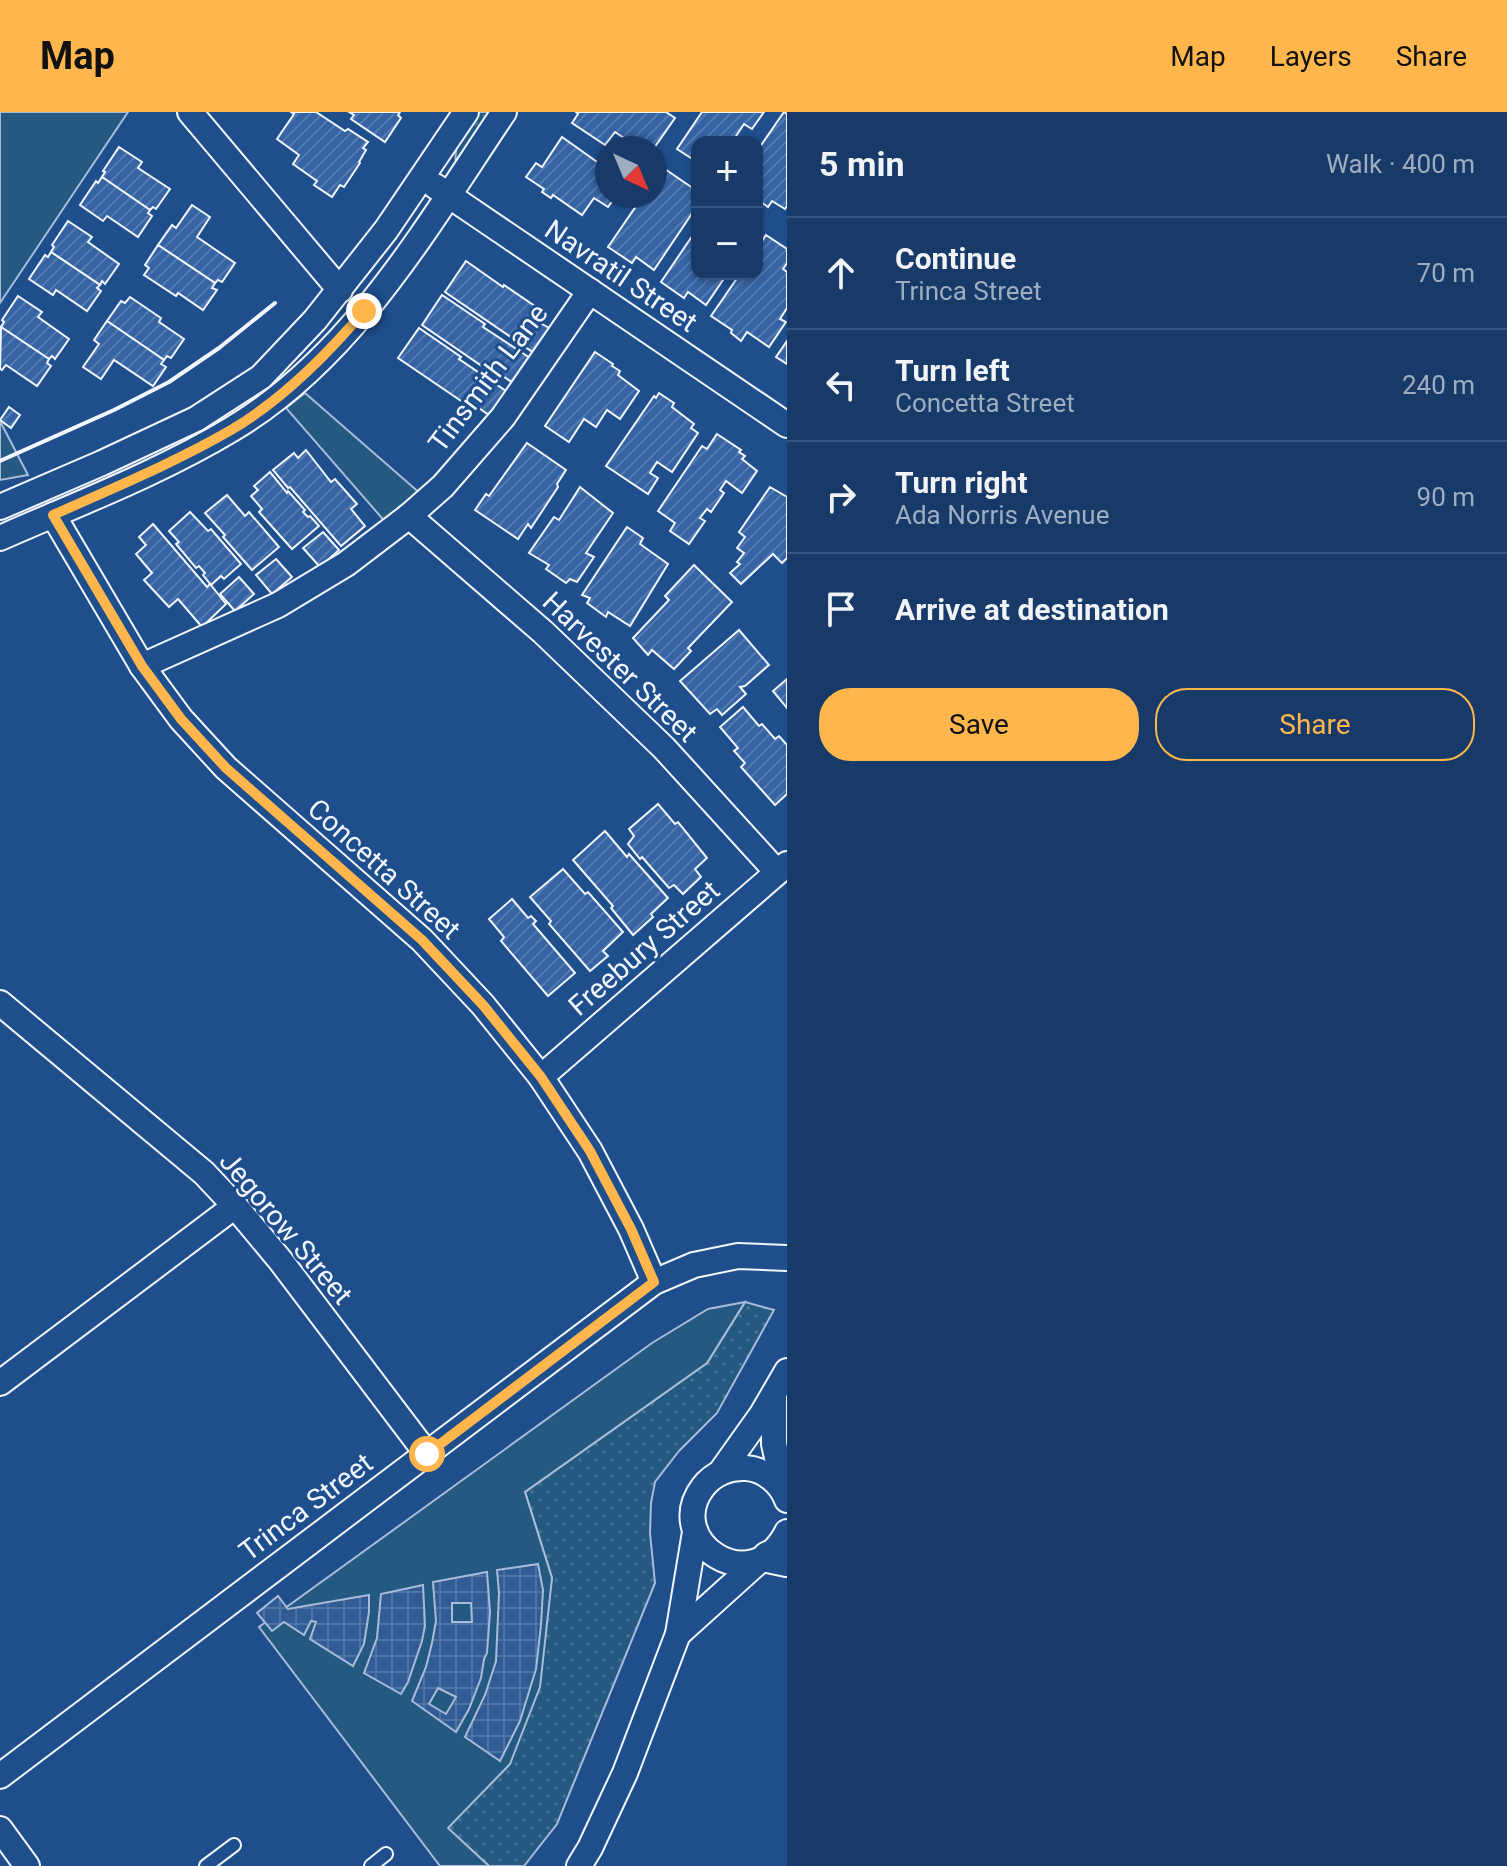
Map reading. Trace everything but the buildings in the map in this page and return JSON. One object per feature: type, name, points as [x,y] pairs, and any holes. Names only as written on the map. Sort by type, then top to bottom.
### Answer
[{"type":"street","points":[[190,112],[340,290]]},
{"type":"street","points":[[0,507],[196,419],[261,377],[340,290],[386,230],[466,112]]},
{"type":"street","points":[[0,538],[170,462],[233,429],[291,387],[364,311],[412,247],[504,112]]},
{"type":"street","name":"Navratil Street","points":[[422,178],[787,425]]},
{"type":"street","name":"Tinsmith Lane","points":[[142,666],[278,605],[346,564],[409,516],[443,486],[503,417],[590,291]]},
{"type":"street","name":"Concetta Street","points":[[53,515],[142,666],[181,719],[226,768],[422,940],[483,1005],[541,1077],[590,1151],[631,1229],[654,1282]]},
{"type":"street","name":"Harvester Street","points":[[409,516],[543,632],[664,748],[782,868]]},
{"type":"street","name":"Freebury Street","points":[[541,1077],[782,868]]},
{"type":"street","name":"Jegorow Street","points":[[0,1003],[204,1173],[280,1260],[427,1454]]},
{"type":"street","points":[[0,1383],[235,1206]]},
{"type":"street","name":"Trinca Street","points":[[0,1776],[654,1282],[694,1265],[738,1256],[787,1258]]},
{"type":"street","points":[[720,1473],[787,1371]]},
{"type":"street","points":[[774,1394],[774,1444],[786,1497]]},
{"type":"street","points":[[579,1866],[625,1773],[678,1634],[699,1492],[720,1473],[734,1468],[749,1468],[776,1482],[786,1497]]},
{"type":"street","points":[[695,1532],[703,1546],[729,1563],[744,1565],[771,1560]]},
{"type":"street","points":[[678,1634],[771,1560],[787,1532]]},
{"type":"street","points":[[0,1829],[27,1866]]},
{"type":"lane","points":[[206,1866],[234,1845]]},
{"type":"lane","points":[[371,1866],[386,1854]]},
{"type":"shaded area","points":[[0,112],[128,112],[0,303]]},
{"type":"shaded area","points":[[477,112],[495,112],[456,163],[458,142]]},
{"type":"shaded area","points":[[305,393],[422,495],[388,525],[286,408]]},
{"type":"shaded area","points":[[0,421],[28,475],[0,480]]},
{"type":"shaded area","points":[[745,1302],[774,1310],[717,1413],[679,1451],[655,1482],[650,1533],[655,1583],[557,1824],[524,1866],[489,1866],[447,1828],[510,1764],[552,1578],[525,1492],[707,1363]]},
{"type":"shaded area","points":[[745,1302],[707,1363],[525,1492],[552,1578],[540,1687],[510,1764],[448,1828],[489,1866],[440,1866],[259,1627],[652,1343],[708,1309]]},
{"type":"shaded area","points":[[538,1564],[543,1590],[536,1669],[520,1721],[500,1761],[465,1737],[485,1695],[496,1661],[497,1570]]},
{"type":"shaded area","points":[[487,1572],[490,1612],[487,1653],[469,1709],[456,1732],[412,1701],[426,1667],[436,1621],[433,1582]],"holes":[[[452,1603],[471,1603],[472,1622],[452,1622]],[[438,1688],[456,1697],[446,1714],[429,1704]]]},
{"type":"shaded area","points":[[423,1585],[425,1626],[422,1641],[401,1694],[364,1673],[377,1638],[381,1594]]},
{"type":"shaded area","points":[[369,1595],[364,1644],[353,1666],[310,1639],[316,1622],[311,1621],[304,1635],[284,1622],[272,1631],[257,1613],[278,1596],[288,1609]]},
{"type":"wall","points":[[0,461],[169,382],[219,348],[275,303]]},
{"type":"route","points":[[364,311],[291,387],[233,429],[170,462],[53,515],[142,666],[181,719],[226,768],[422,940],[483,1005],[541,1077],[590,1151],[631,1229],[654,1282],[427,1454]]}]
